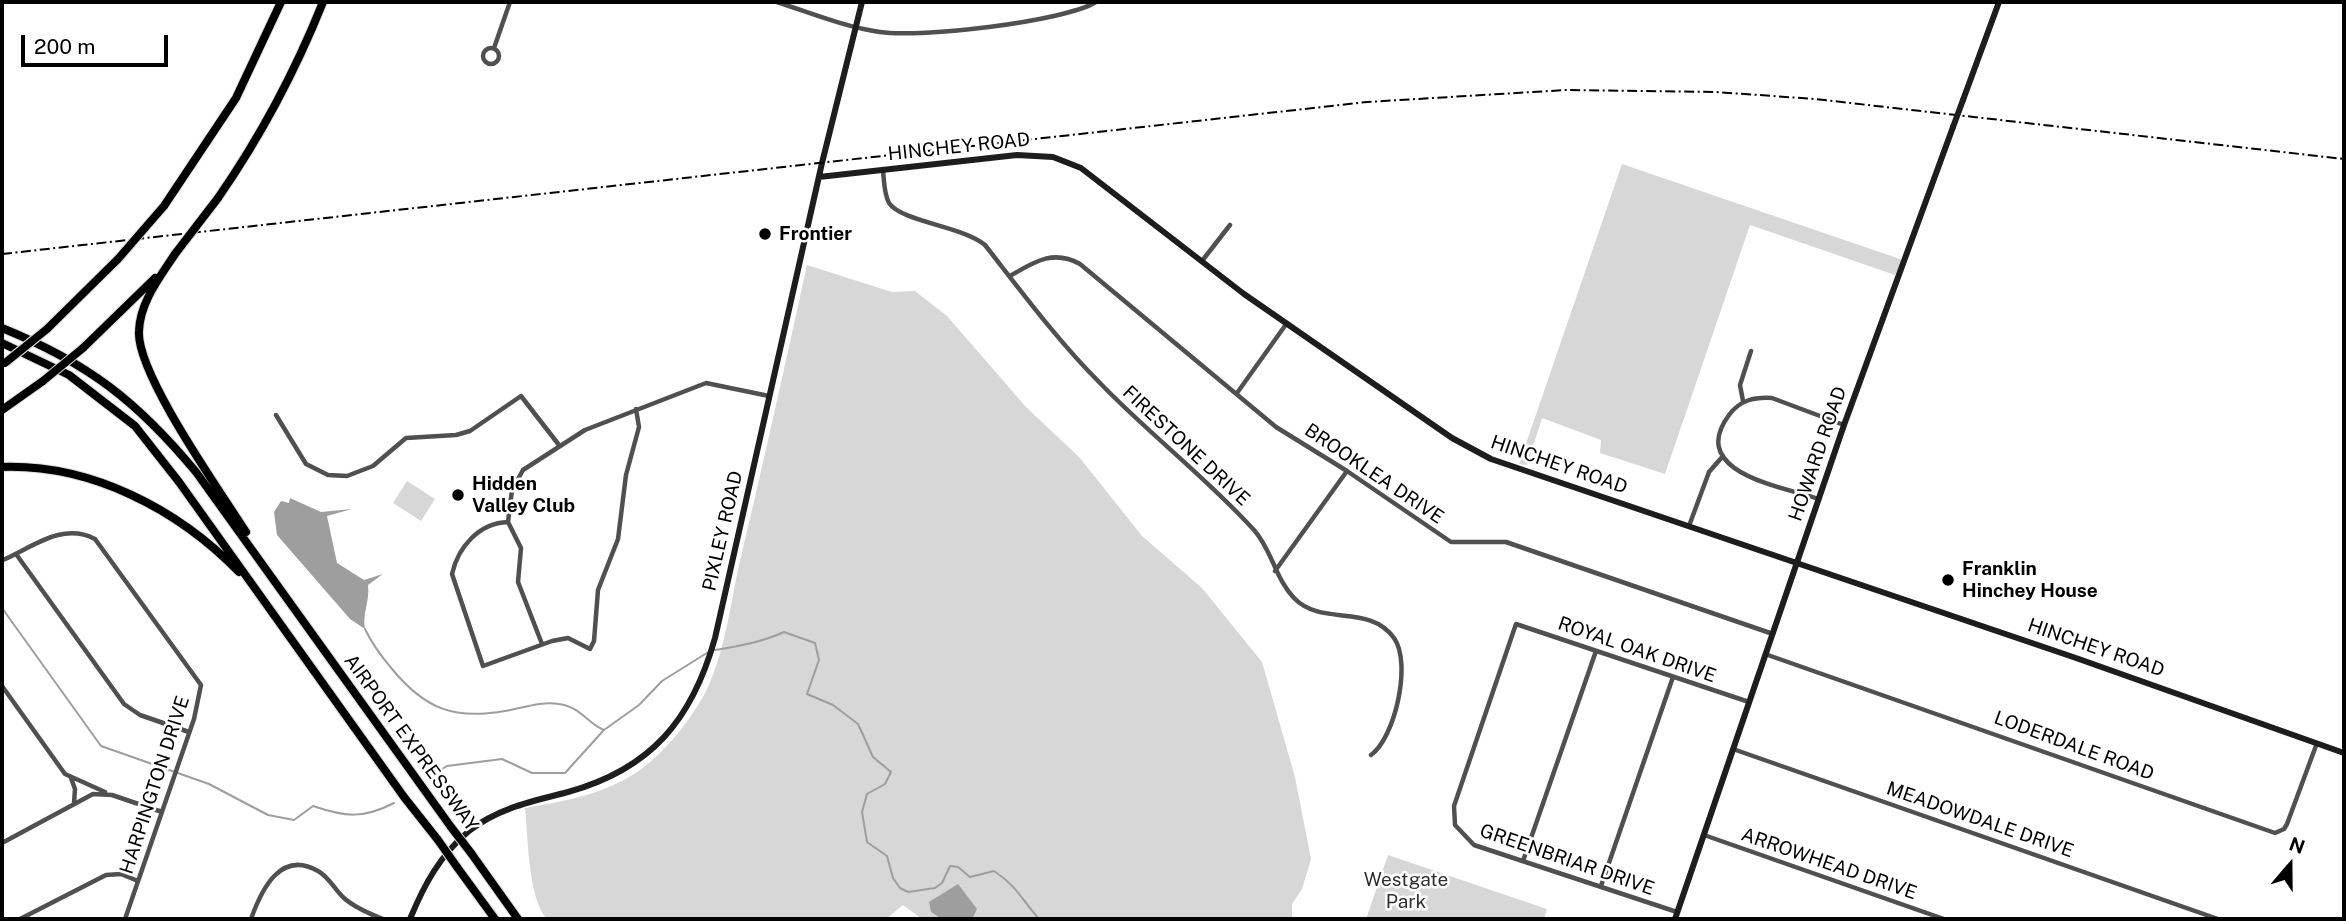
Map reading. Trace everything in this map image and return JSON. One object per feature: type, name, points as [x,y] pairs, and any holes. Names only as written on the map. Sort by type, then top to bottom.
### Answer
[{"type":"highway","points":[[3,364],[47,329],[118,259],[164,206],[236,98],[281,2]]},
{"type":"highway","points":[[2,410],[83,348],[148,285],[175,254],[248,154],[284,90],[323,2]]},
{"type":"highway","points":[[175,254],[147,298],[141,315],[141,356],[278,586]]},
{"type":"highway","points":[[2,328],[75,361],[158,428],[196,472],[278,586]]},
{"type":"highway","points":[[2,343],[69,375],[135,426],[274,613]]},
{"type":"highway","points":[[2,467],[80,477],[124,492],[164,512],[223,556],[274,613]]},
{"type":"highway","name":"AIRPORT EXPRESSWAY","points":[[278,586],[518,919]]},
{"type":"highway","name":"AIRPORT EXPRESSWAY","points":[[274,613],[404,797],[495,919]]},
{"type":"street","points":[[494,48],[510,2]]},
{"type":"street","points":[[777,2],[855,27],[897,34],[1063,16],[1096,2]]},
{"type":"street","name":"PIXLEY ROAD","points":[[410,919],[439,862],[469,831],[517,806],[613,778],[643,758],[682,715],[693,696],[712,649],[819,177],[862,2]]},
{"type":"street","name":"HOWARD ROAD","points":[[1677,916],[1844,425],[1999,2]]},
{"type":"street","name":"HINCHEY ROAD","points":[[819,177],[1017,155],[1060,159],[1100,180],[1202,261],[1287,323],[1475,452],[2344,753]]},
{"type":"street","name":"FIRESTONE DRIVE","points":[[883,170],[886,195],[894,209],[977,238],[1098,382],[1254,530],[1266,547],[1275,571],[1293,597],[1309,609],[1324,614],[1368,619],[1394,638],[1402,657],[1401,683],[1381,748],[1371,755]]},
{"type":"street","points":[[1202,261],[1230,225]]},
{"type":"street","name":"BROOKLEA DRIVE","points":[[1010,275],[1049,256],[1070,259],[1276,427],[1347,471],[1451,542],[1506,542],[1773,634]]},
{"type":"street","points":[[1237,393],[1287,323]]},
{"type":"street","points":[[1743,401],[1740,385],[1751,351]]},
{"type":"street","points":[[542,644],[518,582],[521,548],[508,522],[510,498],[519,475],[529,464],[585,430],[706,383],[769,396]]},
{"type":"street","points":[[276,415],[306,464],[333,476],[363,471],[406,439],[456,435],[470,431],[521,396],[559,445]]},
{"type":"street","points":[[1689,526],[1709,472],[1723,456],[1722,428],[1734,408],[1743,401],[1772,398],[1844,425]]},
{"type":"street","points":[[508,522],[488,525],[468,542],[457,559],[452,582],[483,666],[542,644],[568,638],[590,649],[593,646],[596,596],[618,539],[626,475],[638,437],[636,409]]},
{"type":"street","points":[[1723,456],[1745,476],[1819,499]]},
{"type":"street","points":[[1275,571],[1347,471]]},
{"type":"street","name":"HARPINGTON DRIVE","points":[[3,559],[58,534],[80,533],[95,540],[201,685],[201,699],[125,919]]},
{"type":"street","points":[[16,554],[124,704],[140,715],[189,732]]},
{"type":"street","name":"ROYAL OAK DRIVE","points":[[1516,624],[1749,702]]},
{"type":"street","name":"GREENBRIAR DRIVE","points":[[1516,624],[1453,817],[1455,825],[1466,840],[1601,886],[1677,916]]},
{"type":"street","points":[[1523,861],[1596,651]]},
{"type":"street","name":"LODERDALE ROAD","points":[[1765,654],[2275,833],[2284,829],[2287,824],[2317,743]]},
{"type":"street","points":[[1601,886],[1673,677]]},
{"type":"street","points":[[2,685],[70,777],[75,789],[74,803]]},
{"type":"street","name":"MEADOWDALE DRIVE","points":[[1733,749],[2218,919]]},
{"type":"street","points":[[70,777],[162,812]]},
{"type":"street","points":[[2,843],[93,794],[112,795]]},
{"type":"street","name":"ARROWHEAD DRIVE","points":[[1704,835],[1944,919]]},
{"type":"street","points":[[251,919],[262,889],[270,877],[283,869],[300,866],[318,870],[344,898],[383,919]]},
{"type":"street","points":[[20,919],[106,875],[121,874],[138,881]]},
{"type":"green space","points":[[1622,164],[1903,260],[1895,275],[1750,225],[1665,474],[1600,453],[1601,440],[1542,418],[1527,465],[1519,464]]},
{"type":"green space","points":[[807,265],[892,292],[915,291],[947,316],[1026,407],[1080,458],[1142,536],[1202,588],[1262,662],[1295,777],[1311,859],[1302,889],[1292,904],[1292,919],[922,919],[903,905],[886,919],[547,919],[541,910],[532,882],[525,808],[599,791],[640,770],[668,745],[684,725],[712,679],[726,631]]},
{"type":"green space","points":[[407,481],[435,499],[421,521],[393,503]]},
{"type":"green space","name":"Westgate Park","points":[[1388,855],[1547,909],[1544,919],[1366,919]]},
{"type":"shaded area","points":[[290,498],[321,512],[352,509],[327,516],[337,563],[364,580],[383,574],[368,585],[365,629],[350,619],[277,535],[274,512],[281,501],[289,503]]},
{"type":"shaded area","points":[[958,884],[977,909],[972,919],[942,919],[931,912],[929,902]]},
{"type":"waterway","points":[[2,608],[101,746],[209,784],[268,815],[294,820],[313,806],[354,815],[373,812],[394,803]]},
{"type":"waterway","points":[[365,629],[380,655],[404,683],[416,694],[442,708],[470,714],[552,703],[573,708],[604,730],[639,705],[662,681],[710,651]]},
{"type":"waterway","points":[[715,650],[751,643],[784,632],[815,643],[819,660],[807,694],[833,705],[858,724],[873,757],[891,772],[885,784],[867,794],[862,812],[867,842],[887,856],[893,878],[900,888],[908,892],[935,888],[942,883],[950,866],[958,867],[970,877],[994,871],[1014,888],[1039,919]]},
{"type":"waterway","points":[[434,774],[447,766],[502,759],[532,773],[565,773],[603,731]]},
{"type":"railway","points":[[2,254],[1367,102],[1566,90],[1716,92],[1815,99],[2344,159]]},
{"type":"place","name":"Frontier","points":[[765,234]]},
{"type":"place","name":"Hidden Valley Club","points":[[458,495]]},
{"type":"place","name":"Franklin Hinchey House","points":[[1948,580]]}]
